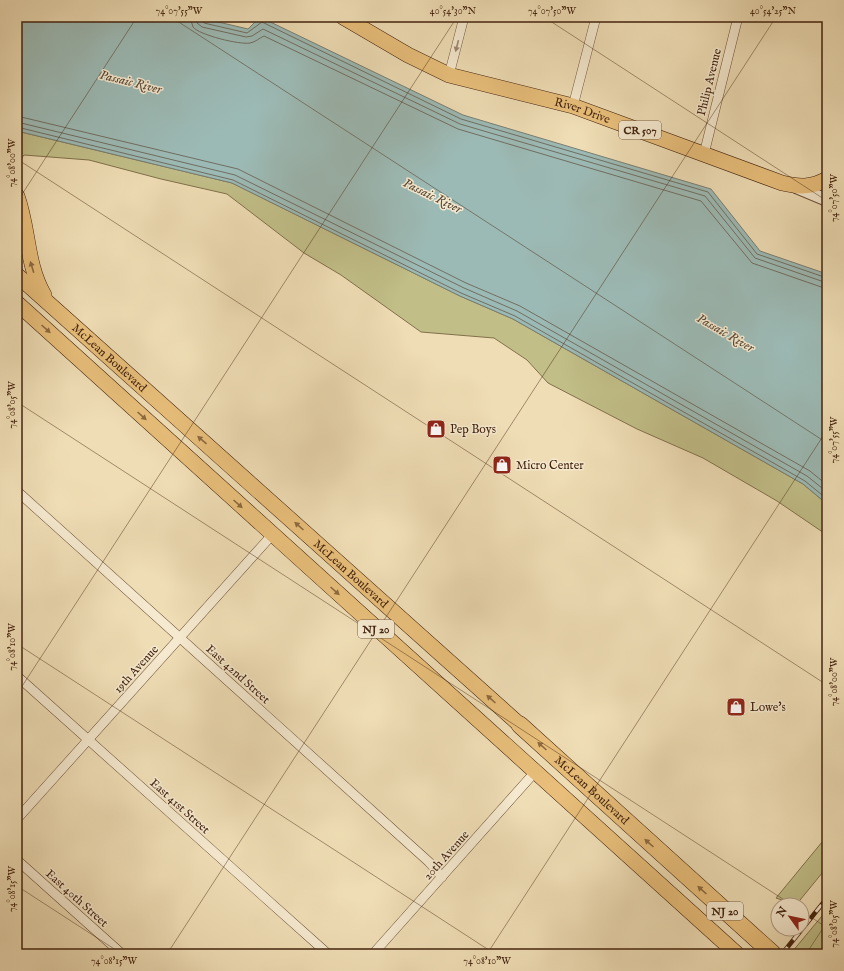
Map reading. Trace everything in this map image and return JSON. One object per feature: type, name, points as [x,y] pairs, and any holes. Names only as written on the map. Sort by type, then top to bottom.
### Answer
[{"type":"highway","name":"McLean Boulevard","points":[[520,725],[772,954]]},
{"type":"main road","name":"River Drive","points":[[343,17],[408,55],[449,75],[573,106],[764,177],[795,186],[815,186],[827,179]]},
{"type":"main road","points":[[17,196],[31,264],[37,282],[48,302]]},
{"type":"main road","name":"McLean Boulevard","points":[[17,275],[520,725]]},
{"type":"main road","name":"McLean Boulevard","points":[[17,303],[737,954]]},
{"type":"street","points":[[449,75],[464,17]]},
{"type":"street","points":[[573,106],[596,17]]},
{"type":"street","name":"Philip Avenue","points":[[704,154],[738,17]]},
{"type":"street","points":[[795,186],[827,200]]},
{"type":"street","points":[[17,313],[32,316]]},
{"type":"street","name":"East 42nd Street","points":[[17,491],[429,862],[442,877]]},
{"type":"street","name":"19th Avenue","points":[[17,819],[272,535]]},
{"type":"street","name":"East 41st Street","points":[[17,676],[328,954]]},
{"type":"street","name":"20th Avenue","points":[[373,954],[535,772]]},
{"type":"street","name":"East 40th Street","points":[[17,860],[122,954]]},
{"type":"shaded area","points":[[17,131],[232,183],[460,296],[513,319],[803,484],[827,504],[827,535],[777,501],[703,458],[637,429],[548,383],[527,360],[494,338],[421,332],[341,275],[304,253],[227,194],[161,179],[89,160],[24,155],[17,164]]},
{"type":"shaded area","points":[[827,836],[827,867],[803,897],[777,897]]},
{"type":"shaded area","points":[[827,910],[827,944],[819,954],[797,954],[792,952],[804,937],[810,937],[810,930]]},
{"type":"water","name":"Passaic River","points":[[17,17],[197,17],[248,29],[260,17],[463,115],[711,189],[760,251],[827,274],[827,504],[803,484],[513,319],[460,296],[232,183],[17,131]]},
{"type":"railway","points":[[782,954],[827,898]]},
{"type":"place","name":"Pep Boys","points":[[436,429]]},
{"type":"place","name":"Micro Center","points":[[502,465]]},
{"type":"place","name":"Lowe's","points":[[736,707]]}]
